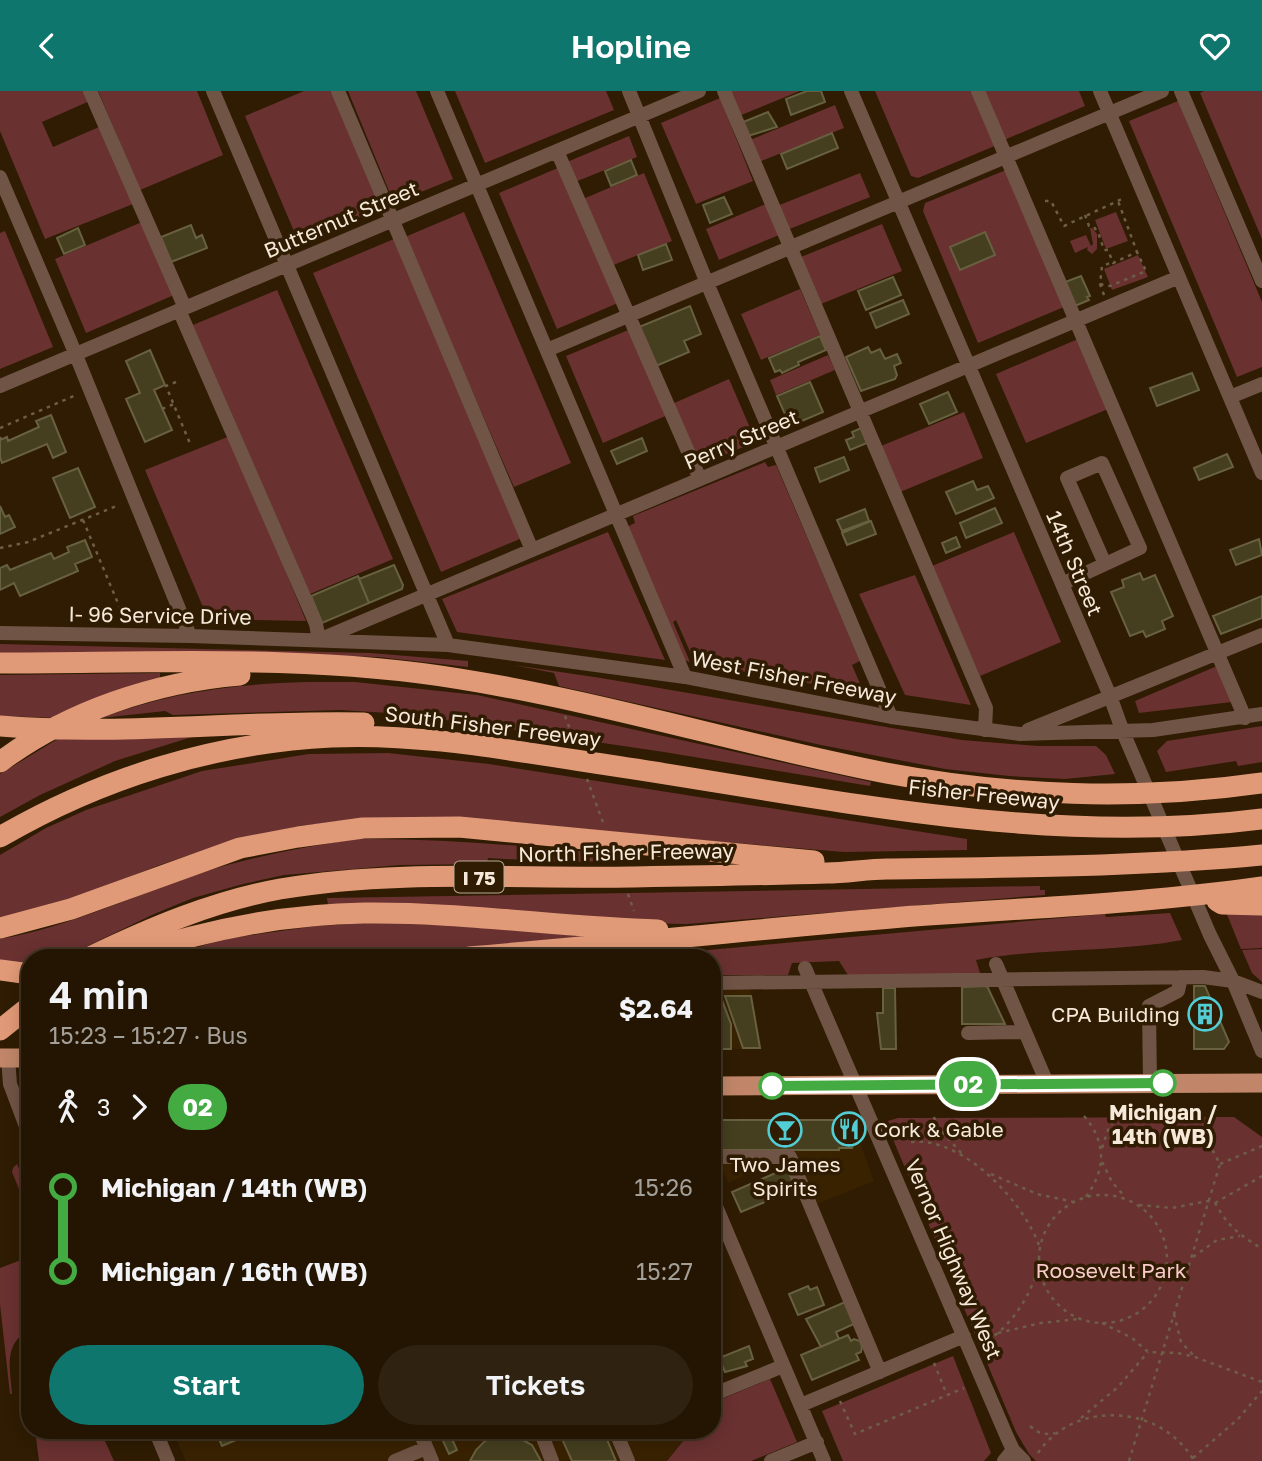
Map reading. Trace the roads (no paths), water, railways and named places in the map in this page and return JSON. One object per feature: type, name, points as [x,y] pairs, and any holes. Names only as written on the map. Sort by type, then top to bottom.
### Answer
[{"type":"highway","points":[[0,663],[311,664],[459,678],[885,772],[1019,790],[1085,793],[1179,791],[1262,783]]},
{"type":"highway","points":[[2,760],[33,741],[104,707],[147,691],[184,682],[248,674],[378,670]]},
{"type":"highway","points":[[0,726],[85,729],[315,722],[399,726],[632,760],[704,779]]},
{"type":"highway","name":"South Fisher Freeway","points":[[0,837],[82,795],[147,770],[220,751],[298,740],[375,736],[421,739],[704,779]]},
{"type":"highway","points":[[1179,791],[1262,771]]},
{"type":"highway","name":"Fisher Freeway","points":[[704,779],[934,815],[1046,826],[1139,827],[1262,819]]},
{"type":"highway","points":[[0,928],[71,909],[240,848],[363,828],[459,827],[881,869]]},
{"type":"highway","name":"I 75","points":[[881,869],[1150,863],[1262,855]]},
{"type":"highway","name":"North Fisher Freeway","points":[[106,949],[133,936],[221,904],[278,890],[349,880],[831,873],[881,869]]},
{"type":"highway","points":[[560,949],[723,932],[1206,895],[1262,887]]},
{"type":"highway","points":[[1206,895],[1222,904],[1262,905]]},
{"type":"highway","points":[[151,949],[211,931],[333,914],[419,914],[617,928],[723,932]]},
{"type":"highway","points":[[0,970],[21,973]]},
{"type":"highway","points":[[0,1015],[21,1000]]},
{"type":"highway","points":[[0,1030],[21,1013]]},
{"type":"main road","points":[[721,1086],[1262,1083]]},
{"type":"street","points":[[90,91],[316,624],[319,640]]},
{"type":"street","points":[[213,91],[448,645]]},
{"type":"street","points":[[338,91],[532,551]]},
{"type":"street","points":[[437,91],[685,677]]},
{"type":"street","points":[[629,91],[707,283],[891,717]]},
{"type":"street","name":"Butternut Street","points":[[0,386],[699,91]]},
{"type":"street","points":[[724,91],[986,708],[985,730]]},
{"type":"street","name":"14th Street","points":[[851,91],[1123,732],[1262,1051]]},
{"type":"street","points":[[978,91],[1245,717]]},
{"type":"street","points":[[1100,91],[1262,473]]},
{"type":"street","points":[[547,350],[1162,91]]},
{"type":"street","points":[[1181,91],[1262,281]]},
{"type":"street","points":[[557,151],[701,479]]},
{"type":"street","points":[[0,177],[190,636]]},
{"type":"street","name":"Perry Street","points":[[319,640],[1179,277]]},
{"type":"street","points":[[1230,397],[1262,384]]},
{"type":"street","points":[[1062,584],[1140,548],[1102,463],[1067,478],[1105,564]]},
{"type":"street","name":"I- 96 Service Drive","points":[[0,633],[319,640]]},
{"type":"street","points":[[1020,734],[1262,635]]},
{"type":"street","name":"West Fisher Freeway","points":[[319,640],[448,645],[685,677],[891,717],[1020,734],[1123,732],[1262,714]]},
{"type":"street","points":[[996,964],[1047,1083]]},
{"type":"street","name":"Vernor Highway West","points":[[805,968],[964,1336],[1008,1455]]},
{"type":"street","points":[[1150,1083],[1149,1006],[1178,992],[1181,977]]},
{"type":"street","points":[[721,983],[1203,977],[1233,981],[1262,992]]},
{"type":"street","points":[[968,1033],[1025,1032]]},
{"type":"street","points":[[4,1058],[21,1113]]},
{"type":"street","points":[[721,1157],[790,1157],[880,1371]]},
{"type":"street","points":[[721,1218],[824,1461]]},
{"type":"street","points":[[801,1405],[964,1336]]},
{"type":"street","points":[[721,1391],[783,1366]]},
{"type":"street","points":[[159,1439],[168,1461]]},
{"type":"street","points":[[543,1439],[552,1461]]},
{"type":"street","points":[[621,1439],[628,1461]]},
{"type":"street","points":[[771,1461],[817,1442]]},
{"type":"street","points":[[395,1461],[429,1454]]},
{"type":"street","points":[[1008,1455],[1024,1461]]},
{"type":"place","name":"CPA Building","points":[[1205,1014]]},
{"type":"place","name":"Michigan / 14th (WB)","points":[[1163,1083]]},
{"type":"place","name":"Cork & Gable","points":[[849,1129]]},
{"type":"place","name":"Two James Spirits","points":[[785,1130]]},
{"type":"park label","name":"Roosevelt Park","points":[[1111,1270]]}]
